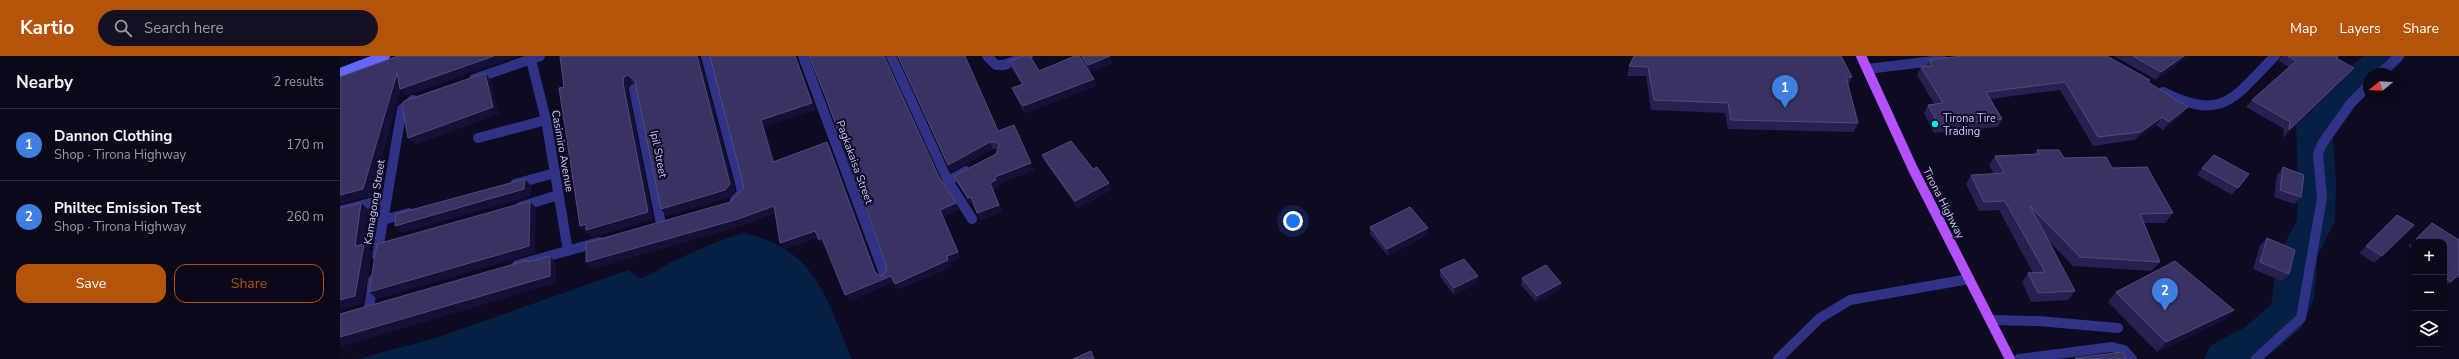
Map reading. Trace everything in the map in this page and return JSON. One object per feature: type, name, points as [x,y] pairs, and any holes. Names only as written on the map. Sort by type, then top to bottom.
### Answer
[{"type":"main road","name":"Tirona Highway","points":[[1861,56],[1913,169],[2010,359]]},
{"type":"street","points":[[340,73],[385,56]]},
{"type":"street","points":[[706,56],[742,193],[733,203],[726,205]]},
{"type":"street","name":"Pagkakaisa Street","points":[[803,56],[885,276]]},
{"type":"street","points":[[891,56],[948,181],[972,219]]},
{"type":"street","points":[[988,56],[996,65],[1004,65],[1028,56]]},
{"type":"street","points":[[2156,88],[2183,104],[2198,108],[2212,108],[2231,99],[2275,56]]},
{"type":"street","points":[[2386,68],[2399,56]]},
{"type":"street","points":[[466,81],[534,57]]},
{"type":"street","name":"Casimiro Avenue","points":[[534,57],[568,251]]},
{"type":"street","points":[[1867,69],[1949,59]]},
{"type":"street","name":"Ipil Street","points":[[634,89],[661,224]]},
{"type":"street","points":[[2256,359],[2301,318],[2322,198],[2318,154],[2322,144],[2351,103],[2363,91]]},
{"type":"street","name":"Kamagong Street","points":[[384,303],[365,309],[383,220],[402,109],[407,103],[424,96]]},
{"type":"street","points":[[478,138],[546,120]]},
{"type":"street","points":[[948,181],[976,166]]},
{"type":"street","points":[[504,188],[555,173]]},
{"type":"street","points":[[508,210],[558,195]]},
{"type":"street","points":[[340,211],[386,199]]},
{"type":"street","points":[[383,220],[416,211]]},
{"type":"street","points":[[506,268],[611,238]]},
{"type":"street","points":[[378,246],[393,242]]},
{"type":"street","points":[[1778,359],[1820,318],[1850,300],[1969,279]]},
{"type":"street","points":[[1990,320],[2026,319],[2075,325],[2118,328]]},
{"type":"street","points":[[2019,359],[2112,347],[2121,348],[2129,352],[2132,359]]},
{"type":"water","points":[[743,233],[768,241],[788,251],[803,264],[816,280],[825,297],[852,359],[357,359],[436,338],[628,270],[640,278],[645,277],[667,264]]},
{"type":"building","points":[[398,56],[494,56],[400,89],[397,73],[363,189],[340,195],[340,77]]},
{"type":"building","points":[[560,56],[697,56],[730,184],[725,190],[661,209],[635,81],[628,75],[624,77],[623,83],[648,212],[586,230],[586,224],[580,226],[559,88],[564,87]]},
{"type":"building","points":[[710,56],[795,56],[812,103],[761,120],[773,162],[827,142],[875,272],[880,276],[884,275],[887,267],[826,98],[809,56],[884,56],[939,177],[956,203],[940,210],[958,252],[947,256],[948,260],[895,284],[891,276],[845,295],[822,238],[819,240],[815,231],[780,243],[774,206],[738,219],[586,262],[586,243],[730,202],[744,188]]},
{"type":"building","points":[[898,56],[965,56],[998,131],[1014,125],[1031,163],[995,177],[996,180],[990,183],[999,205],[977,213],[971,197],[968,198],[954,176],[996,154],[999,145],[996,142],[990,142],[948,165]]},
{"type":"building","points":[[1024,56],[1030,56],[1039,71],[1075,56],[1079,56],[1094,79],[1023,106],[1012,88],[1023,84],[1010,61]]},
{"type":"building","points":[[1082,56],[1110,56],[1088,65]]},
{"type":"building","points":[[1634,56],[1841,56],[1852,77],[1846,77],[1858,123],[1731,120],[1728,103],[1654,100],[1648,67],[1629,66]]},
{"type":"building","points":[[1962,56],[2107,56],[2150,80],[2148,82],[2188,107],[2169,122],[2162,117],[2141,132],[2098,137],[2065,82],[1986,92],[2002,119],[1939,125],[1928,105],[1943,103],[1921,67],[1932,66],[1929,60]]},
{"type":"building","points":[[2133,56],[2184,56],[2161,72]]},
{"type":"building","points":[[2288,56],[2338,56],[2336,58],[2354,68],[2289,130],[2290,122],[2252,100],[2296,61]]},
{"type":"building","points":[[485,73],[493,107],[408,138],[402,104],[404,101]]},
{"type":"building","points":[[1071,141],[1093,169],[1097,167],[1109,183],[1075,201],[1042,155]]},
{"type":"building","points":[[2037,150],[2059,150],[2064,158],[2106,157],[2112,168],[2147,167],[2173,213],[2140,214],[2160,262],[2080,257],[2030,206],[2075,291],[2038,293],[2028,273],[2045,272],[2005,201],[1984,202],[1971,175],[2004,173],[1995,156],[2039,154]]},
{"type":"building","points":[[2214,155],[2249,174],[2238,188],[2202,168]]},
{"type":"building","points":[[2283,167],[2304,175],[2301,197],[2280,190]]},
{"type":"building","points":[[525,179],[524,189],[395,226],[396,214]]},
{"type":"building","points":[[530,201],[529,246],[369,292],[377,244]]},
{"type":"building","points":[[361,203],[355,246],[364,244],[355,296],[340,300],[340,208]]},
{"type":"building","points":[[1410,207],[1428,228],[1387,249],[1370,227]]},
{"type":"building","points":[[2397,215],[2414,225],[2382,256],[2366,246]]},
{"type":"building","points":[[2432,223],[2459,240],[2459,274],[2451,282],[2447,279],[2447,239],[2416,239]]},
{"type":"building","points":[[2267,238],[2295,250],[2289,274],[2260,262]]},
{"type":"building","points":[[550,256],[550,276],[340,337],[340,314],[528,260],[528,262]]},
{"type":"building","points":[[1464,259],[1478,276],[1454,288],[1440,270]]},
{"type":"building","points":[[2175,261],[2234,310],[2166,342],[2116,292]]},
{"type":"building","points":[[1546,265],[1561,283],[1537,296],[1522,278]]},
{"type":"building","points":[[1091,351],[1094,359],[1073,359]]},
{"type":"building","points":[[2123,352],[2126,359],[2075,358]]},
{"type":"waterway","points":[[2225,359],[2260,339],[2288,315],[2294,298],[2298,255],[2316,221],[2317,183],[2314,124],[2337,94],[2388,56]]},
{"type":"place","name":"Dannon Clothing","points":[[1785,108]]},
{"type":"place","name":"Tirona Tire Trading","points":[[1935,124]]},
{"type":"place","name":"Philtec Emission Test","points":[[2165,311]]}]
